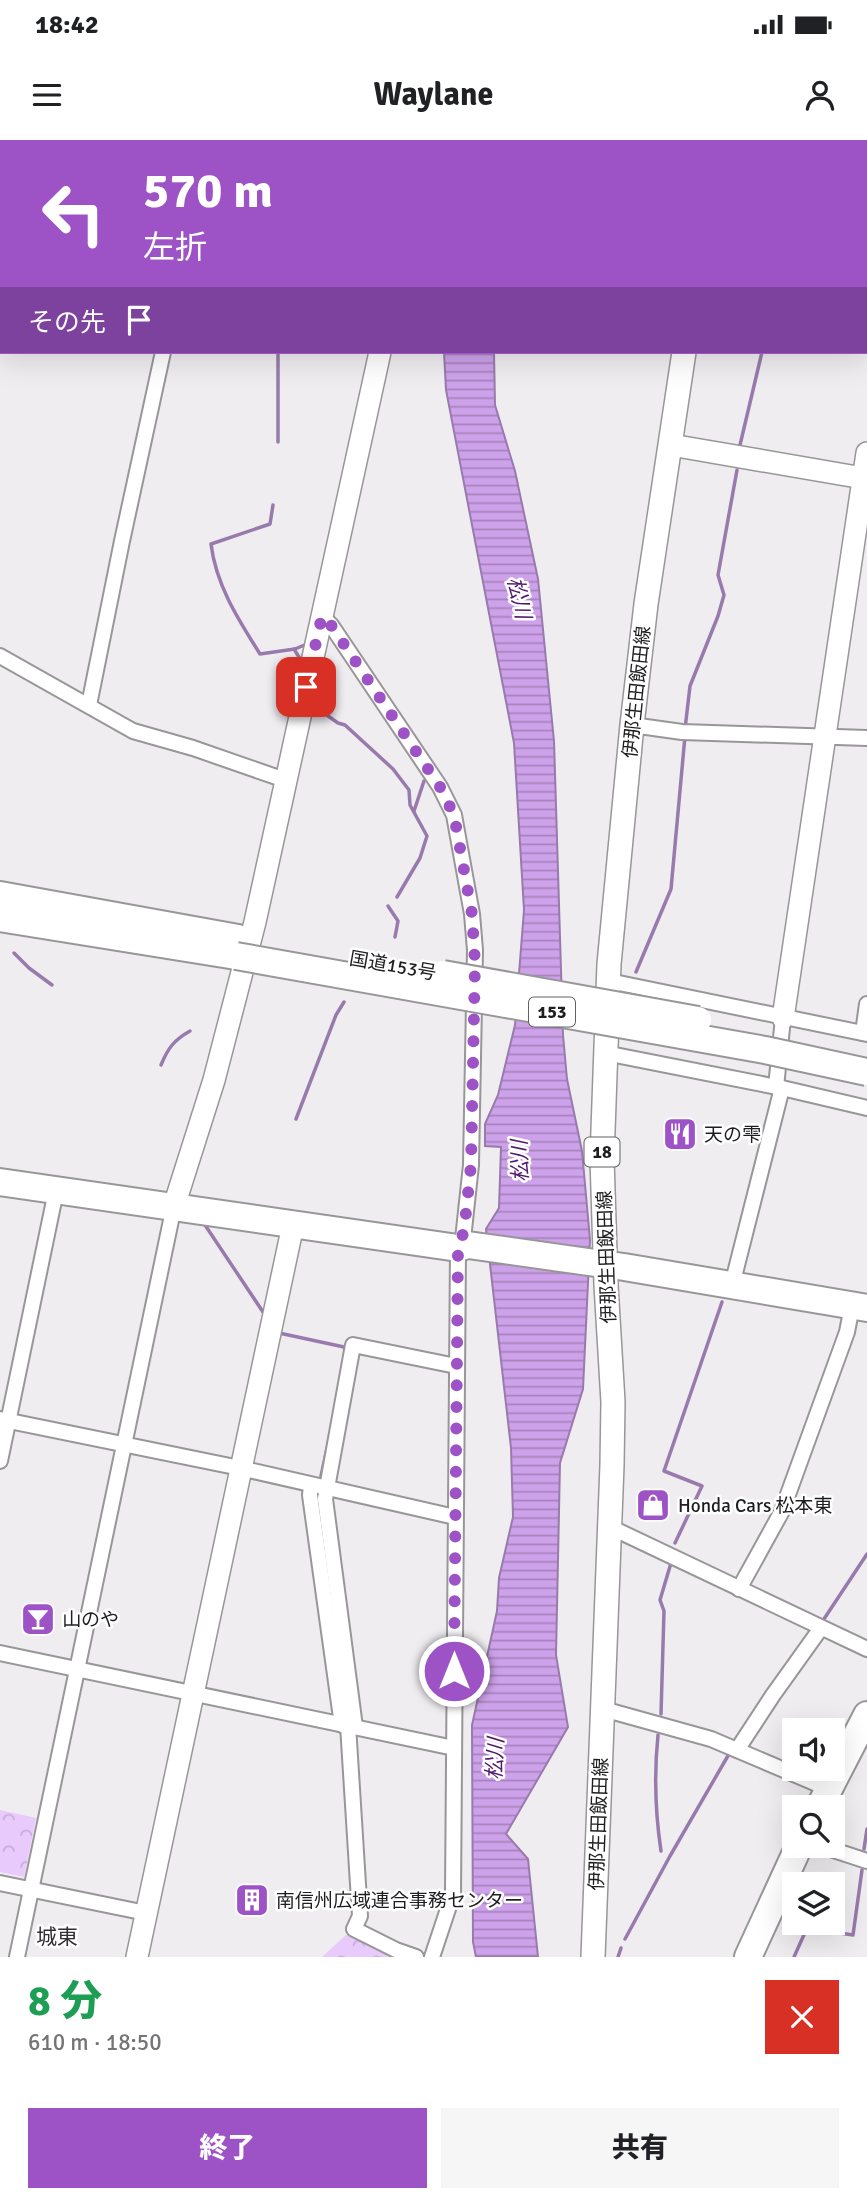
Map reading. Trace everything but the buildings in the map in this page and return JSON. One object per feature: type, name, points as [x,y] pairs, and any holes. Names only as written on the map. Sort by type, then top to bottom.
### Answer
[{"type":"highway","name":"国道153号","points":[[0,895],[237,947],[867,1072]]},
{"type":"highway","name":"国道153号","points":[[0,918],[237,947],[866,1041]]},
{"type":"highway","points":[[0,1182],[293,1225],[599,1264],[860,1307]]},
{"type":"highway","points":[[826,1795],[867,1715]]},
{"type":"highway","points":[[748,1957],[793,1858]]},
{"type":"main road","name":"伊那生田飯田線","points":[[593,1957],[613,1402],[599,1264],[609,981],[632,725],[646,604],[684,354]]},
{"type":"street","points":[[89,705],[163,354]]},
{"type":"street","points":[[17,1957],[174,1206],[214,1080],[249,946],[380,354]]},
{"type":"street","points":[[671,446],[863,478]]},
{"type":"street","points":[[732,1285],[779,1087],[783,1018],[867,453]]},
{"type":"street","points":[[322,616],[331,625],[440,787],[454,815],[472,914],[475,963],[471,1165],[456,1366],[453,1894],[432,1957]]},
{"type":"street","points":[[0,656],[133,731],[193,748],[285,780]]},
{"type":"street","points":[[632,725],[686,732],[867,738]]},
{"type":"street","points":[[609,981],[783,1018],[866,1041],[867,1004]]},
{"type":"street","points":[[605,1053],[779,1087],[867,1108]]},
{"type":"street","points":[[0,1461],[4,1420],[56,1191]]},
{"type":"street","points":[[137,1957],[293,1225]]},
{"type":"street","points":[[739,1588],[782,1511],[847,1332],[860,1307]]},
{"type":"street","points":[[416,1957],[355,1929],[360,1916],[348,1726],[325,1499],[318,1487],[353,1345],[456,1366]]},
{"type":"street","points":[[4,1420],[240,1468],[455,1517]]},
{"type":"street","points":[[610,1527],[867,1649]]},
{"type":"street","points":[[737,1750],[821,1628]]},
{"type":"street","points":[[0,1653],[454,1748]]},
{"type":"street","points":[[603,1709],[711,1739],[737,1750],[817,1795]]},
{"type":"street","points":[[845,1854],[867,1861]]},
{"type":"street","points":[[0,1883],[146,1913]]},
{"type":"green space","points":[[0,1810],[36,1818],[24,1877],[0,1872]]},
{"type":"green space","points":[[346,1935],[354,1937],[401,1957],[322,1957]]},
{"type":"water","name":"松川","points":[[444,354],[494,354],[495,405],[515,471],[538,579],[554,741],[563,1035],[567,1079],[582,1151],[590,1240],[583,1389],[560,1463],[556,1655],[568,1727],[506,1834],[528,1859],[538,1957],[476,1957],[473,1942],[472,1725],[497,1611],[499,1578],[513,1517],[511,1448],[486,1229],[499,1208],[501,1147],[485,1146],[485,1124],[498,1095],[515,1025],[524,910],[514,743],[446,390]]},
{"type":"waterway","points":[[278,354],[278,442]]},
{"type":"waterway","points":[[740,445],[762,354]]},
{"type":"waterway","points":[[685,729],[690,686],[724,595],[718,575],[737,470]]},
{"type":"waterway","points":[[273,505],[270,524],[211,544],[214,559],[229,601],[260,654],[295,649],[307,644]]},
{"type":"waterway","points":[[294,649],[302,662]]},
{"type":"waterway","points":[[311,704],[345,725],[393,769],[409,790],[410,805],[427,836],[420,858],[397,897]]},
{"type":"waterway","points":[[636,972],[671,889],[685,736]]},
{"type":"waterway","points":[[414,811],[424,781]]},
{"type":"waterway","points":[[388,906],[398,921],[395,937]]},
{"type":"waterway","points":[[14,953],[52,985]]},
{"type":"waterway","points":[[296,1119],[336,1015],[344,1002]]},
{"type":"waterway","points":[[161,1065],[172,1045],[190,1031]]},
{"type":"waterway","points":[[203,1222],[265,1315]]},
{"type":"waterway","points":[[675,1543],[702,1486],[664,1471],[722,1302]]},
{"type":"waterway","points":[[279,1333],[344,1347],[346,1354]]},
{"type":"waterway","points":[[321,1476],[331,1430]]},
{"type":"waterway","points":[[822,1622],[867,1554]]},
{"type":"waterway","points":[[661,1714],[664,1611],[660,1600],[671,1563]]},
{"type":"waterway","points":[[658,1735],[656,1793],[661,1851]]},
{"type":"waterway","points":[[625,1939],[729,1754]]},
{"type":"waterway","points":[[864,1849],[867,1829]]},
{"type":"waterway","points":[[794,1957],[807,1928],[853,1935],[862,1870]]},
{"type":"waterway","points":[[618,1957],[621,1948]]},
{"type":"place","name":"天の雫","points":[[680,1134]]},
{"type":"place","name":"Honda Cars 松本東","points":[[653,1505]]},
{"type":"place","name":"山のや","points":[[38,1619]]},
{"type":"place","name":"南信州広域連合事務センター","points":[[252,1900]]},
{"type":"district","name":"城東","points":[[57,1937]]},
{"type":"route","points":[[306,687],[322,616],[331,625],[440,787],[454,815],[472,914],[475,963],[471,1165],[463,1239],[458,1248],[454,1671]]}]
